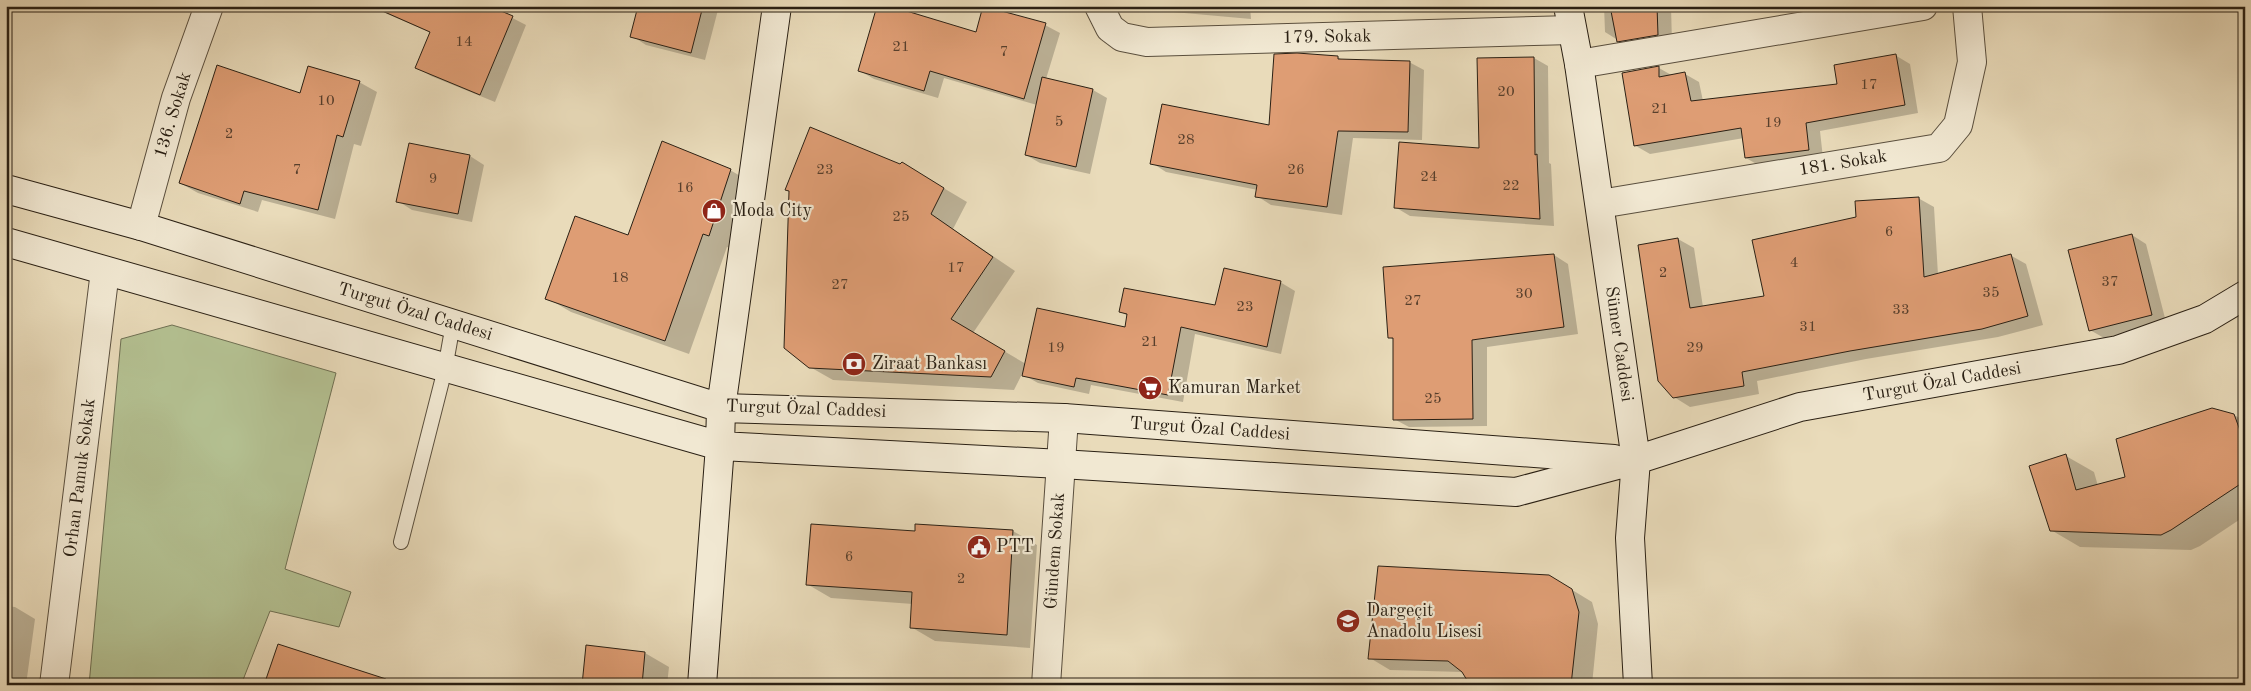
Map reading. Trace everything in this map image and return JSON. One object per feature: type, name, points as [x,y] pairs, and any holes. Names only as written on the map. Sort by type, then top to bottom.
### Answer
[{"type":"street","name":"136. Sokak","points":[[141,226],[176,98],[209,6]]},
{"type":"street","points":[[702,685],[720,446],[721,408],[777,6]]},
{"type":"street","name":"179. Sokak","points":[[1099,6],[1099,10],[1110,28],[1122,37],[1147,42],[1570,18]]},
{"type":"street","points":[[1580,64],[1923,6]]},
{"type":"street","name":"181. Sokak","points":[[1600,204],[1939,148],[1958,125],[1972,62],[1967,6]]},
{"type":"street","name":"Sümer Caddesi","points":[[1570,18],[1580,64],[1636,460],[1630,538],[1638,685]]},
{"type":"street","name":"Turgut Özal Caddesi","points":[[6,188],[141,226],[721,408],[1064,418],[1636,460]]},
{"type":"street","name":"Turgut Özal Caddesi","points":[[6,242],[445,369],[720,446],[1061,464],[1516,492],[1636,460],[1800,407],[2118,350],[2205,319],[2245,295]]},
{"type":"street","name":"Orhan Pamuk Sokak","points":[[54,685],[105,271]]},
{"type":"street","name":"Gündem Sokak","points":[[1046,685],[1064,418]]},
{"type":"lane","points":[[401,542],[445,369],[454,324]]},
{"type":"green space","points":[[172,325],[336,373],[285,569],[351,592],[339,627],[270,611],[241,685],[89,685],[121,339]]},
{"type":"building","points":[[371,6],[489,6],[513,16],[480,95],[415,68],[430,32]]},
{"type":"building","points":[[638,6],[703,6],[691,53],[630,37]]},
{"type":"building","points":[[877,6],[890,6],[976,32],[983,6],[1046,23],[1024,99],[930,71],[924,91],[858,71]]},
{"type":"building","points":[[1610,6],[1657,6],[1658,35],[1617,42]]},
{"type":"building","points":[[1297,53],[1338,56],[1338,59],[1410,61],[1408,132],[1338,131],[1327,207],[1255,197],[1257,185],[1150,164],[1162,104],[1269,125],[1274,54]]},
{"type":"building","points":[[1896,54],[1905,105],[1806,123],[1809,150],[1745,158],[1741,128],[1634,146],[1622,73],[1659,66],[1659,77],[1685,72],[1691,101],[1837,84],[1834,65]]},
{"type":"building","points":[[1534,57],[1535,155],[1537,154],[1540,219],[1394,208],[1399,142],[1479,148],[1477,58]]},
{"type":"building","points":[[217,65],[300,93],[308,66],[360,81],[343,137],[337,135],[318,210],[244,191],[240,204],[179,183]]},
{"type":"building","points":[[1042,77],[1093,89],[1076,167],[1025,155]]},
{"type":"building","points":[[810,127],[900,164],[902,162],[944,188],[931,214],[993,257],[951,319],[1005,351],[991,377],[809,368],[784,348],[789,191],[785,190]]},
{"type":"building","points":[[662,141],[731,169],[709,236],[703,234],[665,341],[545,299],[575,216],[628,235]]},
{"type":"building","points":[[409,143],[470,155],[458,214],[396,202]]},
{"type":"building","points":[[1919,197],[1924,277],[2011,254],[2028,316],[1982,329],[1850,351],[1742,372],[1744,386],[1673,398],[1658,381],[1638,245],[1678,238],[1690,308],[1764,296],[1752,240],[1856,217],[1855,201]]},
{"type":"building","points":[[2132,234],[2152,315],[2089,331],[2068,250]]},
{"type":"building","points":[[1554,254],[1564,327],[1472,340],[1473,419],[1393,420],[1393,338],[1388,338],[1383,267]]},
{"type":"building","points":[[1224,268],[1281,281],[1267,347],[1181,327],[1168,395],[1076,378],[1074,387],[1022,376],[1037,308],[1125,327],[1127,314],[1119,312],[1124,288],[1215,305]]},
{"type":"building","points":[[2212,408],[2234,414],[2245,444],[2245,481],[2161,535],[2050,531],[2029,466],[2066,454],[2076,490],[2125,477],[2116,439]]},
{"type":"building","points":[[811,524],[915,531],[915,524],[1013,530],[1007,635],[910,628],[912,592],[806,585]]},
{"type":"building","points":[[1378,566],[1549,575],[1572,589],[1579,612],[1571,685],[1470,685],[1462,672],[1448,661],[1368,659]]},
{"type":"building","points":[[278,644],[386,679],[385,685],[264,685]]},
{"type":"building","points":[[586,645],[645,652],[642,685],[582,685]]},
{"type":"place","name":"Moda City","points":[[714,211]]},
{"type":"place","name":"Ziraat Bankası","points":[[854,364]]},
{"type":"place","name":"Kamuran Market","points":[[1150,388]]},
{"type":"place","name":"PTT","points":[[979,547]]},
{"type":"place","name":"Dargeçit Anadolu Lisesi","points":[[1348,621]]}]
